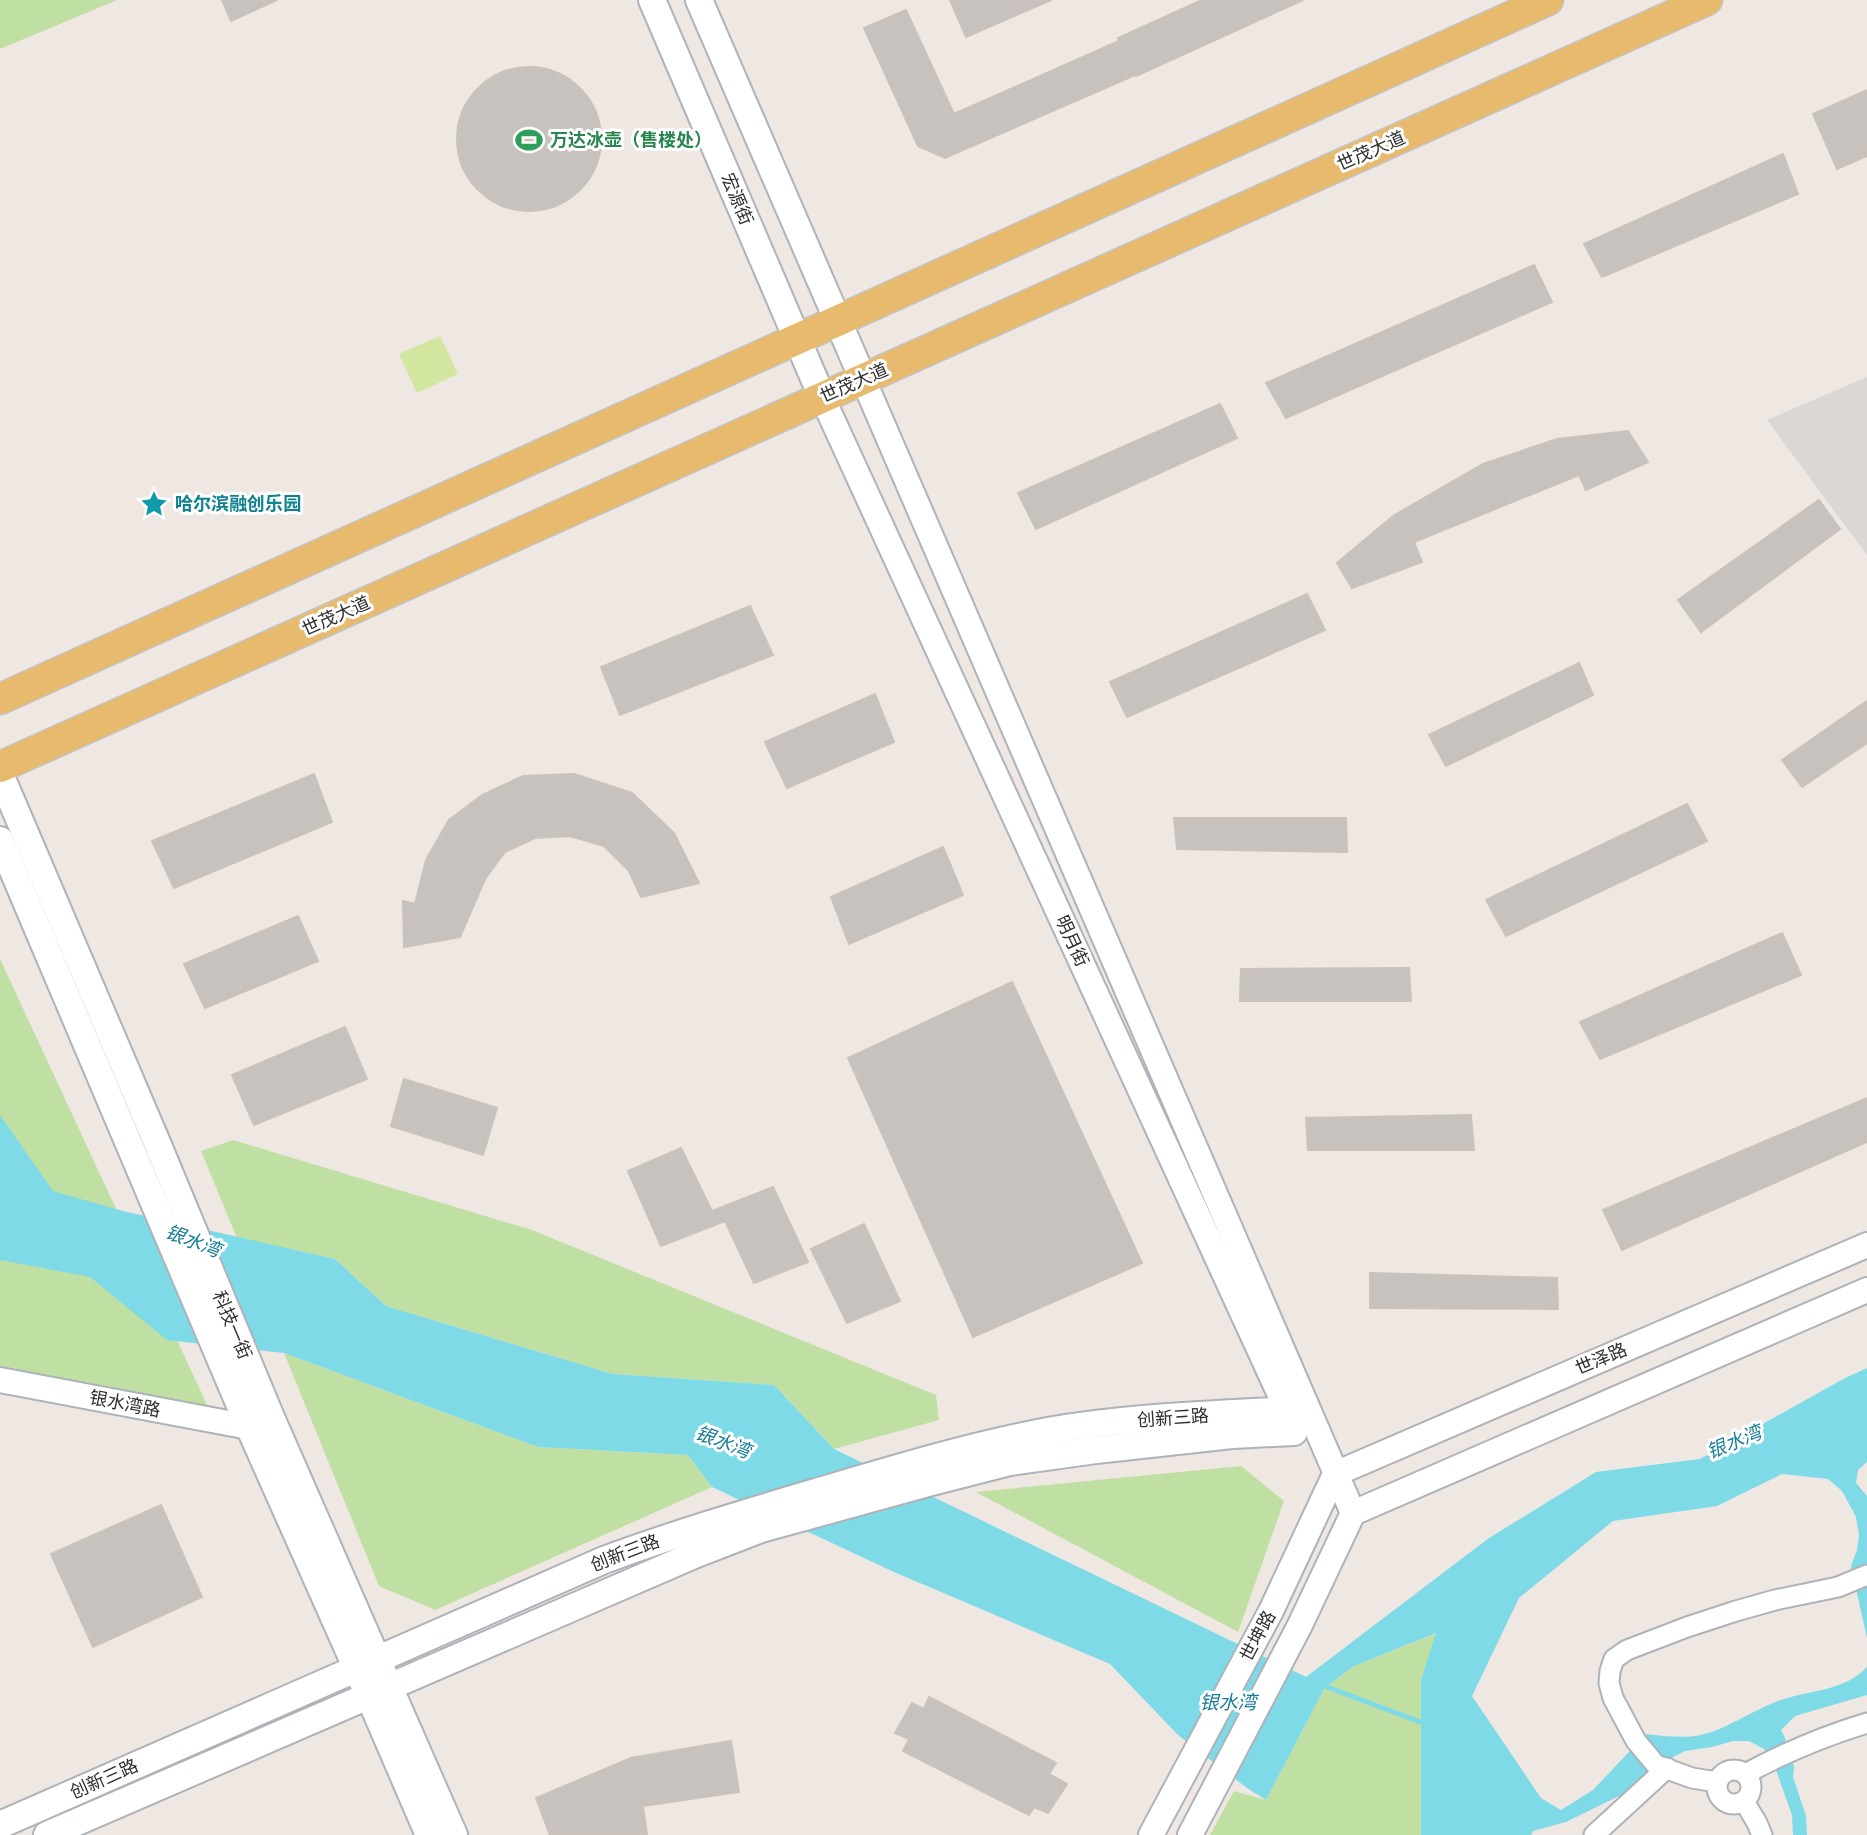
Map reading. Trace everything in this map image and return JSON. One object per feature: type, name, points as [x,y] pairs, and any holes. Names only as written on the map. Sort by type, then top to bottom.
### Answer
[{"type":"main road","name":"宏源街","points":[[652,0],[822,397]]},
{"type":"main road","points":[[699,0],[863,379]]},
{"type":"main road","points":[[0,699],[1548,0]]},
{"type":"main road","name":"世茂大道","points":[[0,767],[1707,0]]},
{"type":"main road","name":"科技一街","points":[[0,774],[255,1421],[379,1691],[454,1835]]},
{"type":"main road","name":"科技一街","points":[[0,840],[147,1152]]},
{"type":"main road","name":"创新三路","points":[[0,1825],[604,1560],[663,1538],[899,1467],[987,1444],[1102,1423],[1290,1421]]},
{"type":"main road","name":"创新三路","points":[[47,1835],[694,1555],[761,1529],[1010,1462],[1232,1435],[1290,1421]]},
{"type":"main road","name":"科技一街","points":[[379,1691],[429,1835]]},
{"type":"street","name":"明月街","points":[[863,379],[1353,1513]]},
{"type":"street","name":"明月街","points":[[822,397],[1290,1421],[1335,1474]]},
{"type":"street","name":"世泽路","points":[[1335,1474],[1867,1244]]},
{"type":"street","points":[[1353,1513],[1867,1290]]},
{"type":"street","name":"银水湾路","points":[[0,1380],[255,1421]]},
{"type":"street","name":"世坤路","points":[[1152,1835],[1271,1611],[1335,1474]]},
{"type":"street","name":"世坤路","points":[[1190,1835],[1300,1625],[1353,1513]]},
{"type":"street","points":[[1717,1782],[1692,1778],[1662,1767],[1636,1741],[1613,1698],[1609,1683],[1614,1659],[1627,1650],[1687,1627],[1775,1600],[1838,1587],[1867,1574]]},
{"type":"street","points":[[1745,1774],[1797,1748],[1867,1723]]},
{"type":"street","points":[[1594,1835],[1662,1767]]},
{"type":"street","points":[[1734,1770],[1745,1774],[1751,1789],[1744,1801],[1735,1804],[1724,1802],[1717,1793],[1717,1782],[1724,1773],[1734,1770]]},
{"type":"street","points":[[1744,1801],[1762,1835]]},
{"type":"green space","points":[[0,0],[117,0],[0,49]]},
{"type":"green space","points":[[440,336],[458,374],[417,393],[399,354]]},
{"type":"green space","points":[[0,959],[209,1409],[0,1368]]},
{"type":"green space","points":[[233,1140],[532,1230],[936,1395],[939,1420],[834,1449],[774,1385],[613,1374],[386,1306],[335,1259],[237,1238],[201,1151]]},
{"type":"green space","points":[[284,1353],[538,1447],[688,1455],[712,1487],[435,1610],[379,1586]]},
{"type":"green space","points":[[1241,1466],[1284,1501],[1238,1632],[976,1492]]},
{"type":"green space","points":[[1437,1633],[1421,1680],[1421,1835],[1210,1835],[1234,1791],[1266,1800],[1324,1689],[1352,1667]]},
{"type":"shaded area","points":[[1867,377],[1867,555],[1767,420]]},
{"type":"water","points":[[0,1115],[53,1191],[123,1211],[335,1259],[386,1306],[613,1374],[774,1385],[834,1449],[1306,1677],[1489,1538],[1596,1472],[1700,1459],[1867,1368],[1867,1462],[1858,1470],[1856,1483],[1867,1496],[1867,1638],[1851,1566],[1859,1535],[1856,1517],[1842,1491],[1828,1479],[1782,1474],[1717,1506],[1613,1521],[1519,1598],[1472,1696],[1541,1798],[1561,1810],[1593,1790],[1646,1734],[1683,1737],[1707,1733],[1781,1700],[1848,1681],[1867,1667],[1867,1695],[1795,1716],[1781,1730],[1794,1767],[1793,1777],[1806,1816],[1807,1835],[1793,1835],[1792,1815],[1777,1773],[1764,1749],[1749,1741],[1733,1741],[1685,1751],[1643,1777],[1623,1794],[1566,1822],[1533,1831],[1531,1835],[1421,1835],[1421,1680],[1436,1633],[1352,1667],[1324,1689],[1266,1800],[1178,1735],[1110,1664],[894,1572],[712,1487],[688,1455],[538,1447],[284,1353],[167,1340],[90,1277],[0,1260]]},
{"type":"building","points":[[222,0],[277,0],[231,21]]},
{"type":"building","points":[[950,0],[1051,0],[966,37]]},
{"type":"building","points":[[1202,0],[1303,0],[1136,76],[945,158],[918,146],[864,28],[906,10],[954,114],[1119,41],[1118,38]]},
{"type":"building","name":"万达冰壶（售楼处）","points":[[529,67],[557,72],[580,88],[596,111],[601,139],[596,167],[580,190],[557,206],[529,211],[501,206],[478,190],[462,167],[457,139],[462,111],[478,88],[501,72]]},
{"type":"building","points":[[1867,90],[1867,156],[1837,169],[1813,114]]},
{"type":"building","points":[[1783,154],[1798,194],[1602,277],[1584,244]]},
{"type":"building","points":[[1534,265],[1552,302],[1286,418],[1266,383]]},
{"type":"building","points":[[1220,404],[1237,438],[1036,529],[1018,493]]},
{"type":"building","points":[[1628,431],[1648,462],[1586,490],[1579,475],[1414,542],[1422,562],[1352,588],[1337,563],[1393,516],[1483,464],[1557,439]]},
{"type":"building","points":[[1819,500],[1840,529],[1701,632],[1678,600]]},
{"type":"building","points":[[1307,594],[1325,630],[1127,717],[1110,682]]},
{"type":"building","points":[[750,606],[773,655],[620,715],[601,667]]},
{"type":"building","points":[[1579,663],[1593,695],[1446,766],[1429,735]]},
{"type":"building","points":[[875,694],[894,742],[787,788],[765,742]]},
{"type":"building","points":[[1867,701],[1867,743],[1802,787],[1782,760]]},
{"type":"building","points":[[314,774],[332,822],[174,888],[152,841]]},
{"type":"building","points":[[574,774],[632,793],[674,833],[699,883],[641,897],[629,871],[604,846],[570,836],[535,838],[505,852],[485,879],[460,937],[404,947],[403,901],[415,904],[426,860],[449,820],[482,795],[523,776]]},
{"type":"building","points":[[1687,804],[1707,841],[1506,936],[1486,900]]},
{"type":"building","points":[[1174,818],[1346,818],[1347,852],[1177,849]]},
{"type":"building","points":[[943,847],[963,895],[849,944],[831,897]]},
{"type":"building","points":[[298,916],[318,961],[205,1008],[184,964]]},
{"type":"building","points":[[1782,933],[1801,975],[1600,1059],[1580,1022]]},
{"type":"building","points":[[1409,968],[1411,1001],[1240,1001],[1241,969]]},
{"type":"building","points":[[1012,982],[1142,1263],[973,1337],[848,1058]]},
{"type":"building","points":[[345,1027],[367,1079],[254,1125],[232,1075]]},
{"type":"building","points":[[404,1079],[497,1108],[483,1155],[391,1126]]},
{"type":"building","points":[[1867,1098],[1867,1142],[1622,1250],[1603,1210]]},
{"type":"building","points":[[1471,1115],[1474,1150],[1308,1150],[1306,1118]]},
{"type":"building","points":[[681,1148],[712,1211],[773,1187],[808,1262],[754,1283],[725,1221],[661,1246],[628,1171]]},
{"type":"building","points":[[864,1224],[900,1301],[847,1323],[811,1249]]},
{"type":"building","points":[[1370,1273],[1557,1278],[1558,1309],[1370,1308]]},
{"type":"building","points":[[161,1505],[202,1597],[93,1647],[51,1554]]},
{"type":"building","points":[[929,1697],[1056,1763],[1049,1774],[1067,1784],[1048,1813],[1034,1807],[1029,1815],[903,1751],[909,1739],[895,1733],[912,1703],[924,1709]]},
{"type":"building","points":[[731,1741],[739,1792],[643,1806],[647,1835],[550,1835],[536,1798],[631,1758]]},
{"type":"waterway","name":"银水湾","points":[[1322,1685],[1428,1725]]},
{"type":"place","name":"万达冰壶（售楼处）","points":[[529,140]]},
{"type":"place","name":"哈尔滨融创乐园","points":[[154,504]]}]
